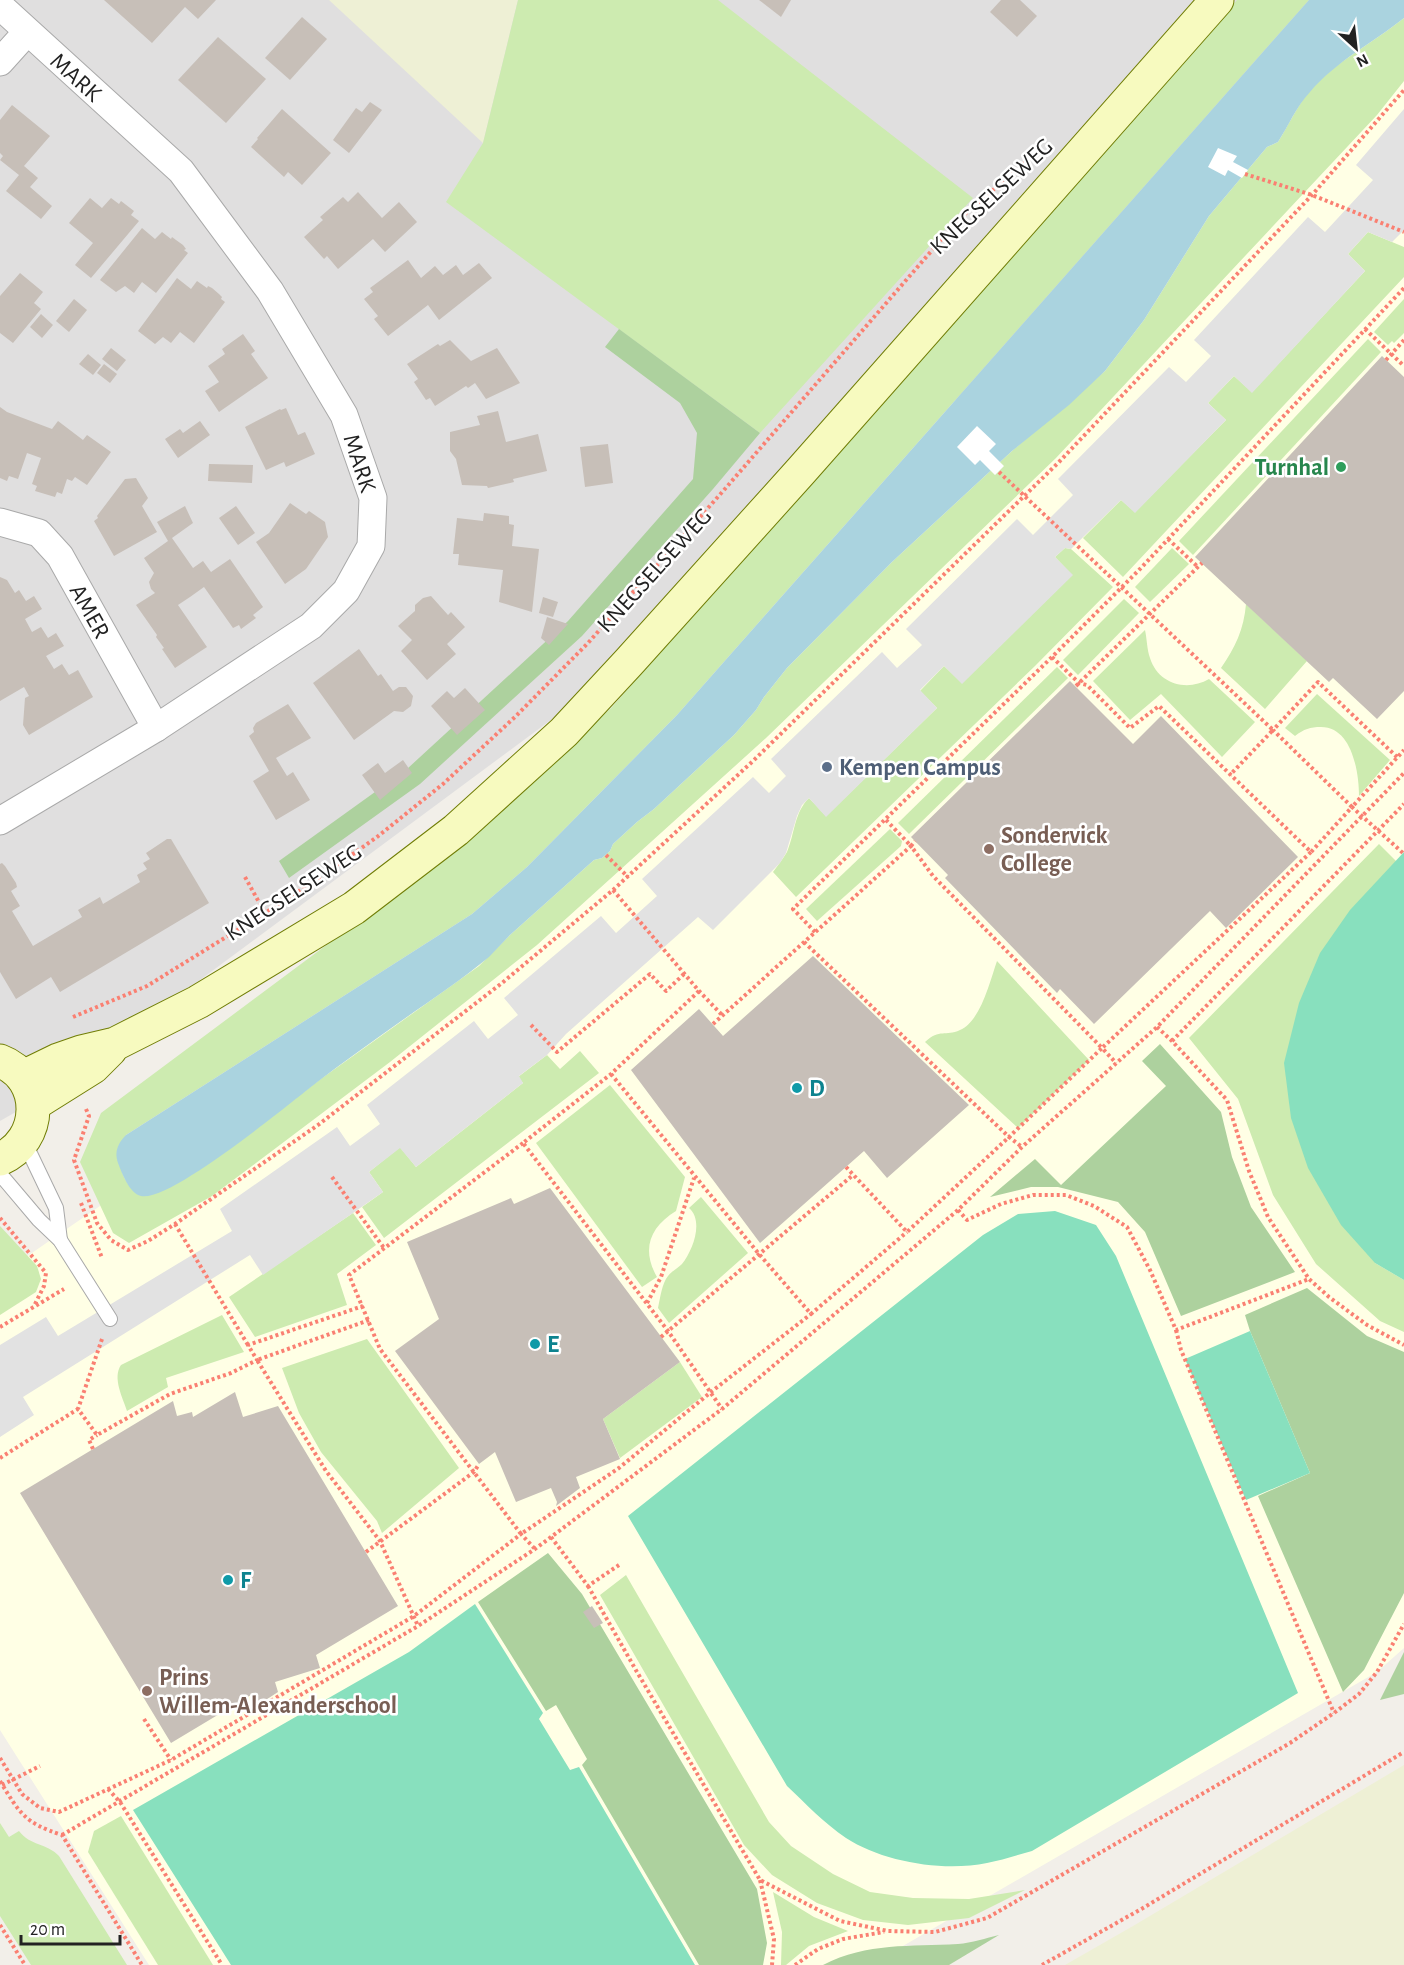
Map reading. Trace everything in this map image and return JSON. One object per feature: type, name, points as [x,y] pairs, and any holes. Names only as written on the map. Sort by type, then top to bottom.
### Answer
[{"type":"street","name":"KNEGSELSEWEG","points":[[19,1081],[58,1060],[115,1044],[198,1002],[354,908],[456,830],[564,732],[801,471],[1217,0]]},
{"type":"street","name":"MARK","points":[[0,6],[181,171],[270,291],[344,415],[373,498],[371,546],[346,591],[311,626],[156,728],[0,821]]},
{"type":"street","points":[[0,62],[27,32]]},
{"type":"street","name":"AMER","points":[[0,522],[39,533],[60,556],[156,728]]},
{"type":"street","points":[[12,1150],[32,1124],[19,1081]]},
{"type":"lane","points":[[12,1150],[56,1208],[60,1240]]},
{"type":"lane","points":[[0,1174],[39,1220],[60,1240],[110,1319]]},
{"type":"path","points":[[89,1116],[74,1160],[97,1223],[111,1240],[128,1250],[175,1224],[318,1125],[502,983],[614,890],[753,761],[1059,462],[1312,195],[1404,90]]},
{"type":"path","name":"KNEGSELSEWEG","points":[[64,1021],[147,986],[266,913],[377,837],[443,784],[516,716],[588,643],[960,218],[1032,157]]},
{"type":"path","points":[[1245,174],[1312,195],[1404,232]]},
{"type":"path","points":[[815,932],[793,909],[1121,587],[1404,288]]},
{"type":"path","points":[[1365,329],[1404,366]]},
{"type":"path","points":[[1386,360],[1404,340]]},
{"type":"path","points":[[999,472],[1362,817],[1404,854]]},
{"type":"path","points":[[1168,539],[1198,567]]},
{"type":"path","points":[[1077,685],[1202,563]]},
{"type":"path","points":[[1052,657],[1077,685],[1087,685],[1130,728],[1159,706],[1311,852]]},
{"type":"path","points":[[1230,775],[1318,682],[1397,757]]},
{"type":"path","points":[[0,1758],[22,1794],[40,1808],[59,1812],[171,1760],[414,1616],[521,1534],[619,1468],[811,1314],[907,1232],[1311,852],[1404,750]]},
{"type":"path","points":[[62,1835],[418,1626],[535,1549],[722,1408],[958,1210],[1022,1147],[1157,1027],[1404,773]]},
{"type":"path","points":[[1172,1041],[1404,804]]},
{"type":"path","points":[[886,820],[911,846],[933,876],[1116,1063]]},
{"type":"path","points":[[712,1024],[915,841]]},
{"type":"path","points":[[606,855],[628,877]]},
{"type":"path","points":[[245,877],[266,913]]},
{"type":"path","points":[[614,890],[684,974],[722,1015]]},
{"type":"path","points":[[804,942],[1022,1147]]},
{"type":"path","points":[[531,1025],[557,1052],[650,974],[666,991],[684,974]]},
{"type":"path","points":[[535,1549],[521,1534],[380,1349],[349,1275],[611,1074],[699,991]]},
{"type":"path","points":[[1157,1027],[1227,1100],[1249,1171],[1268,1217],[1309,1279],[1367,1325],[1404,1345]]},
{"type":"path","points":[[611,1074],[694,1177],[811,1314]]},
{"type":"path","points":[[523,1143],[668,1331],[722,1408]]},
{"type":"path","points":[[846,1167],[907,1232]]},
{"type":"path","points":[[661,1337],[853,1175]]},
{"type":"path","points":[[332,1177],[384,1248]]},
{"type":"path","points":[[646,1303],[661,1277],[694,1177]]},
{"type":"path","points":[[958,1210],[967,1220],[1001,1204],[1033,1195],[1066,1195],[1094,1206],[1127,1227],[1150,1270],[1176,1330],[1181,1350],[1334,1713]]},
{"type":"path","points":[[0,1218],[46,1273],[44,1286],[34,1307],[0,1327]]},
{"type":"path","points":[[175,1224],[256,1360],[326,1471],[380,1542],[418,1626]]},
{"type":"path","points":[[1176,1330],[1309,1279]]},
{"type":"path","points":[[248,1345],[363,1306]]},
{"type":"path","points":[[0,1458],[78,1409],[110,1319]]},
{"type":"path","points":[[93,1449],[89,1440],[170,1394],[231,1372],[256,1360],[369,1320]]},
{"type":"path","points":[[78,1409],[97,1435]]},
{"type":"path","points":[[366,1552],[474,1472],[479,1464]]},
{"type":"path","points":[[551,1537],[588,1586],[760,1880],[774,1939],[772,1965]]},
{"type":"path","points":[[588,1586],[619,1565]]},
{"type":"path","points":[[760,1880],[840,1921],[888,1931],[935,1932],[987,1918],[1290,1743],[1334,1713],[1359,1694],[1377,1672],[1404,1623]]},
{"type":"path","points":[[144,1719],[171,1760]]},
{"type":"path","points":[[1042,1965],[1143,1908],[1404,1752]]},
{"type":"path","points":[[40,1766],[1,1783],[16,1809],[37,1827],[62,1835],[142,1965]]},
{"type":"path","points":[[108,1789],[120,1802],[222,1965]]},
{"type":"path","points":[[0,1925],[25,1965]]},
{"type":"path","points":[[795,1965],[818,1949],[843,1939],[888,1931]]},
{"type":"shaded area","points":[[0,0],[1404,0],[1404,60],[819,503],[710,602],[42,1097],[0,1121]]},
{"type":"shaded area","points":[[329,0],[518,0],[483,143]]},
{"type":"shaded area","name":"Sondervick College","points":[[1404,0],[1404,1648],[1377,1672],[870,1965],[149,1965],[0,1730],[0,1275],[401,998]]},
{"type":"shaded area","name":"Kempen Campus","points":[[1404,109],[1404,230],[1392,242],[1368,232],[1348,254],[1365,271],[1252,393],[1234,376],[1208,403],[1226,420],[1135,513],[1121,500],[1071,549],[1065,548],[1055,557],[1073,575],[962,684],[944,666],[920,690],[937,708],[826,817],[809,798],[802,805],[786,853],[780,863],[713,930],[698,917],[566,1034],[547,1055],[519,1076],[523,1083],[416,1167],[400,1148],[369,1172],[383,1192],[263,1275],[250,1255],[23,1397],[34,1415],[0,1437],[0,1345],[46,1317],[58,1336],[232,1231],[220,1209],[337,1127],[350,1146],[380,1124],[367,1105],[474,1021],[488,1039],[518,1015],[504,998],[601,916],[616,933],[657,896],[642,879],[753,777],[769,793],[786,776],[771,759],[882,652],[897,668],[922,645],[906,629],[1017,519],[1033,535],[1073,495],[1058,479],[1169,367],[1186,382],[1211,356],[1194,340],[1308,217],[1325,232],[1373,180],[1356,165]]},
{"type":"shaded area","points":[[1404,1765],[1404,1965],[1065,1965],[1133,1926]]},
{"type":"green space","points":[[518,0],[718,0],[973,198],[760,433],[446,202],[483,143]]},
{"type":"green space","points":[[1237,0],[1309,0],[677,715],[527,867],[472,914],[126,1135],[121,1159],[122,1172],[129,1186],[136,1193],[218,1157],[318,1081],[479,966],[594,860],[602,858],[610,851],[613,844],[734,735],[787,668],[892,562],[1012,451],[1105,371],[1144,320],[1209,216],[1267,147],[1278,142],[1310,91],[1331,70],[1404,18],[1404,81],[1377,115],[1056,458],[766,738],[537,945],[390,1062],[212,1196],[129,1243],[113,1233],[80,1162],[101,1113],[450,853],[611,708]]},
{"type":"green space","points":[[1368,232],[1404,247],[1404,277],[1123,577],[1083,538],[1121,500],[1135,512],[1226,420],[1208,403],[1234,376],[1252,392],[1365,271],[1348,254]]},
{"type":"green space","points":[[1404,299],[1404,333],[1394,343],[1392,341],[1388,345],[1374,332]]},
{"type":"green space","points":[[619,329],[760,433],[582,636],[420,784],[289,878],[279,861],[407,769],[568,621],[693,479],[697,433],[680,403],[605,347]]},
{"type":"green space","points":[[1368,339],[1381,352],[1193,555],[1179,541]]},
{"type":"green space","points":[[1065,548],[1071,549],[1113,587],[1035,666],[796,897],[773,872],[787,852],[804,804],[809,798],[826,816],[937,708],[920,691],[944,666],[962,683],[1072,575],[1055,557]]},
{"type":"green space","points":[[1172,548],[1189,564],[1150,602],[1135,587]]},
{"type":"green space","points":[[1124,599],[1139,613],[1078,675],[1063,660]]},
{"type":"green space","points":[[1246,604],[1307,661],[1265,709],[1221,668],[1238,638]]},
{"type":"green space","points":[[1145,630],[1150,658],[1160,674],[1174,683],[1183,685],[1192,685],[1209,679],[1255,722],[1222,757],[1161,694],[1130,720],[1093,681]]},
{"type":"green space","points":[[1057,667],[1068,678],[909,834],[898,823]]},
{"type":"green space","points":[[1317,694],[1390,760],[1359,796],[1352,752],[1340,734],[1332,729],[1317,727],[1307,729],[1295,736],[1285,728]]},
{"type":"green space","points":[[890,829],[902,841],[901,846],[817,921],[806,909]]},
{"type":"green space","points":[[1379,844],[1396,861],[1375,1263],[1404,1280],[1404,1332],[1380,1321],[1316,1264],[1273,1195],[1238,1099],[1189,1038]]},
{"type":"green space","points":[[1404,852],[1404,1280],[1375,1263],[1341,1225],[1308,1168],[1291,1118],[1284,1063],[1299,1003],[1320,953],[1350,910]]},
{"type":"green space","points":[[997,961],[1089,1060],[1018,1128],[925,1042],[935,1035],[960,1030],[974,1018],[984,1000]]},
{"type":"green space","points":[[1160,1044],[1221,1112],[1232,1157],[1251,1207],[1295,1272],[1181,1316],[1145,1232],[1118,1202],[1058,1187],[1031,1187],[990,1197],[1035,1159],[1061,1185],[1166,1086],[1142,1061]]},
{"type":"green space","points":[[580,1051],[599,1073],[384,1238],[362,1207],[383,1192],[369,1172],[400,1147],[416,1167],[523,1083],[518,1077],[547,1055],[560,1069]]},
{"type":"green space","points":[[610,1085],[685,1177],[676,1211],[660,1224],[651,1240],[650,1257],[657,1277],[642,1287],[536,1143]]},
{"type":"green space","points":[[701,1197],[748,1253],[669,1323],[658,1308],[664,1283],[668,1276],[682,1264],[690,1251],[695,1236],[696,1220],[689,1208]]},
{"type":"green space","points":[[1055,1211],[1096,1225],[1116,1256],[1298,1693],[1032,1851],[993,1862],[970,1865],[933,1865],[895,1859],[846,1838],[787,1786],[628,1516],[983,1235],[1018,1214]]},
{"type":"green space","points":[[353,1213],[376,1245],[337,1274],[347,1305],[255,1337],[229,1297]]},
{"type":"green space","points":[[0,1226],[37,1266],[41,1279],[36,1292],[0,1315]]},
{"type":"green space","points":[[1307,1288],[1367,1336],[1404,1352],[1404,1593],[1364,1670],[1343,1692],[1258,1496],[1310,1473],[1245,1315]]},
{"type":"green space","points":[[222,1315],[244,1352],[166,1378],[168,1387],[127,1411],[118,1382],[121,1365]]},
{"type":"green space","points":[[1250,1331],[1310,1473],[1246,1500],[1185,1359]]},
{"type":"green space","points":[[367,1339],[459,1468],[382,1533],[377,1521],[321,1452],[299,1413],[282,1368]]},
{"type":"green space","points":[[680,1362],[702,1397],[620,1458],[603,1419]]},
{"type":"green space","points":[[548,1553],[582,1594],[757,1889],[767,1943],[763,1965],[699,1965],[582,1765],[587,1759],[556,1705],[546,1711],[478,1602]]},
{"type":"green space","points":[[626,1575],[769,1822],[791,1846],[833,1874],[870,1892],[913,1898],[969,1899],[1025,1890],[969,1918],[908,1925],[863,1920],[817,1903],[772,1875],[744,1845],[600,1595]]},
{"type":"green space","points":[[475,1604],[543,1713],[539,1719],[570,1770],[579,1767],[695,1965],[231,1965],[133,1810],[409,1652]]},
{"type":"green space","points":[[1404,1652],[1404,1694],[1380,1700]]},
{"type":"green space","points":[[121,1816],[213,1965],[158,1965],[88,1852],[94,1831]]},
{"type":"green space","points":[[0,1823],[9,1837],[19,1831],[23,1836],[59,1856],[127,1965],[31,1965],[0,1916]]},
{"type":"green space","points":[[773,1892],[814,1917],[848,1931],[809,1946],[786,1965],[781,1965],[782,1932]]},
{"type":"green space","points":[[999,1935],[949,1965],[823,1965],[856,1952],[873,1949],[974,1942]]},
{"type":"water","points":[[1309,0],[1404,0],[1404,18],[1331,71],[1305,98],[1278,142],[1267,147],[1209,216],[1144,320],[1105,371],[1069,405],[1012,451],[892,562],[787,668],[734,735],[613,844],[610,851],[602,858],[594,860],[510,935],[489,957],[202,1169],[155,1194],[141,1196],[133,1191],[124,1177],[116,1155],[126,1135],[472,914],[527,867],[677,715]]},
{"type":"pier","points":[[1218,148],[1237,156],[1233,162],[1248,170],[1242,178],[1228,170],[1225,176],[1208,167]]},
{"type":"pier","points":[[977,426],[996,444],[989,451],[1004,466],[995,475],[980,460],[975,465],[957,447]]},
{"type":"building","points":[[104,0],[216,0],[198,19],[185,7],[152,43]]},
{"type":"building","points":[[759,0],[791,0],[781,17]]},
{"type":"building","points":[[1001,0],[1020,0],[1037,16],[1017,37],[990,12]]},
{"type":"building","points":[[302,17],[327,39],[290,80],[265,58]]},
{"type":"building","points":[[218,37],[266,79],[226,123],[178,80]]},
{"type":"building","points":[[370,102],[382,110],[349,153],[333,140],[356,108],[362,112]]},
{"type":"building","points":[[12,105],[50,136],[24,166],[38,178],[30,187],[52,206],[41,219],[6,191],[19,175],[0,160],[3,156],[0,153],[0,120]]},
{"type":"building","points":[[282,109],[331,153],[302,185],[288,172],[284,177],[251,147]]},
{"type":"building","points":[[358,192],[382,218],[399,202],[417,222],[385,252],[373,239],[338,269],[327,256],[324,259],[304,237],[323,220],[320,217],[343,197],[348,202]]},
{"type":"building","points":[[90,198],[102,208],[111,198],[119,204],[121,201],[134,211],[131,215],[139,221],[91,278],[75,265],[93,243],[69,223]]},
{"type":"building","points":[[142,228],[155,239],[162,232],[171,239],[172,237],[183,245],[186,249],[184,250],[188,253],[156,293],[142,282],[134,293],[125,286],[116,292],[100,280]]},
{"type":"building","points":[[408,260],[421,278],[435,266],[443,275],[456,265],[463,275],[479,263],[492,278],[439,320],[428,305],[388,336],[374,319],[378,316],[364,299],[373,292],[370,288]]},
{"type":"building","points":[[20,273],[43,292],[34,303],[41,309],[13,343],[0,333],[0,296]]},
{"type":"building","points":[[177,278],[191,289],[197,281],[207,288],[208,286],[212,288],[225,302],[194,343],[180,332],[171,343],[163,337],[155,344],[138,331]]},
{"type":"building","points":[[74,299],[87,310],[69,332],[56,321]]},
{"type":"building","points":[[41,314],[53,325],[42,338],[30,327]]},
{"type":"building","points":[[243,334],[255,351],[251,354],[268,378],[219,412],[205,391],[219,382],[208,366],[225,354],[222,349]]},
{"type":"building","points":[[450,340],[471,361],[497,348],[520,383],[486,399],[475,383],[468,388],[466,386],[435,406],[430,398],[426,400],[414,382],[418,379],[407,364],[438,344],[440,346]]},
{"type":"building","points":[[111,348],[126,360],[117,371],[102,359]]},
{"type":"building","points":[[88,354],[101,365],[93,375],[79,364]]},
{"type":"building","name":"Turnhal","points":[[1382,356],[1404,377],[1404,691],[1377,719],[1333,678],[1329,682],[1195,557]]},
{"type":"building","points":[[104,364],[117,374],[110,383],[97,373]]},
{"type":"building","points":[[0,407],[7,412],[52,429],[58,421],[83,440],[87,435],[111,452],[87,485],[75,477],[72,481],[67,479],[62,494],[57,492],[55,497],[35,491],[37,486],[32,484],[41,458],[27,453],[18,479],[9,476],[7,481],[0,478]]},
{"type":"building","points":[[286,408],[298,435],[305,432],[315,454],[286,467],[284,462],[266,470],[245,427]]},
{"type":"building","points":[[498,411],[506,442],[538,434],[547,471],[488,488],[487,486],[462,485],[456,459],[450,451],[450,432],[480,425],[477,416]]},
{"type":"building","points":[[200,421],[210,435],[178,458],[165,439],[180,429],[183,433]]},
{"type":"building","points":[[608,444],[613,483],[585,487],[580,447]]},
{"type":"building","points":[[209,464],[253,465],[252,483],[208,481]]},
{"type":"building","points":[[136,478],[148,498],[142,506],[157,532],[114,556],[94,521],[125,479]]},
{"type":"building","points":[[290,503],[306,514],[309,511],[325,522],[328,537],[306,569],[285,584],[256,542],[269,533]]},
{"type":"building","points":[[185,506],[193,523],[172,538],[193,568],[203,561],[211,572],[230,559],[263,607],[253,615],[256,618],[241,629],[239,625],[233,628],[204,587],[178,605],[207,647],[175,668],[162,649],[164,648],[156,637],[157,635],[136,605],[155,593],[149,582],[154,573],[144,558],[168,541],[157,522]]},
{"type":"building","points":[[236,506],[255,533],[238,545],[219,518]]},
{"type":"building","points":[[484,513],[509,516],[509,524],[514,525],[512,546],[539,549],[532,612],[499,602],[503,570],[458,565],[459,554],[453,554],[457,518],[483,521]]},
{"type":"building","points":[[0,577],[7,580],[15,593],[19,590],[26,601],[34,596],[42,609],[25,619],[32,632],[41,627],[48,638],[56,633],[64,646],[46,656],[54,669],[62,664],[69,675],[78,670],[93,697],[29,735],[23,725],[25,698],[29,696],[24,687],[0,701]]},
{"type":"building","points":[[431,596],[448,615],[451,612],[465,627],[447,644],[456,654],[427,680],[401,651],[412,640],[398,626],[415,611],[415,605],[423,598]]},
{"type":"building","points":[[543,597],[558,602],[553,617],[539,613]]},
{"type":"building","points":[[547,617],[568,624],[549,645],[541,638]]},
{"type":"building","points":[[359,649],[378,676],[381,674],[393,691],[399,687],[406,687],[413,696],[411,706],[403,712],[394,711],[354,740],[313,683]]},
{"type":"building","points":[[1070,681],[1133,744],[1161,716],[1298,857],[1226,928],[1210,911],[1094,1024],[1060,989],[1057,993],[945,878],[948,875],[911,837]]},
{"type":"building","points":[[465,688],[485,710],[457,735],[431,706],[447,691],[454,698]]},
{"type":"building","points":[[288,704],[311,738],[276,758],[287,776],[293,772],[310,800],[276,820],[253,781],[269,771],[249,736],[254,732],[253,728],[256,723]]},
{"type":"building","points":[[403,760],[412,773],[380,800],[362,775],[378,763],[385,773]]},
{"type":"building","points":[[167,839],[171,839],[209,903],[60,992],[51,977],[16,999],[0,972],[0,864],[5,866],[16,883],[17,887],[11,891],[20,906],[12,911],[33,946],[82,917],[78,910],[100,897],[103,904],[140,882],[137,875],[147,869],[143,863],[150,859],[146,853]]},
{"type":"building","name":"D","points":[[813,956],[969,1105],[887,1178],[864,1151],[760,1243],[631,1070],[699,1009],[723,1036]]},
{"type":"building","name":"E","points":[[550,1188],[680,1362],[603,1419],[620,1459],[576,1477],[580,1488],[556,1506],[557,1502],[551,1488],[516,1502],[495,1452],[479,1464],[395,1351],[439,1319],[407,1242],[511,1198],[514,1204]]},
{"type":"building","name":"F","points":[[235,1392],[243,1417],[278,1406],[398,1606],[316,1655],[320,1668],[275,1682],[278,1692],[255,1707],[251,1695],[171,1743],[20,1493],[173,1401],[177,1416],[192,1412],[193,1417]]},
{"type":"building","points":[[592,1606],[603,1623],[594,1628],[583,1612]]},
{"type":"place","name":"Turnhal","points":[[1341,467]]},
{"type":"place","name":"Kempen Campus","points":[[827,767]]},
{"type":"place","name":"Sondervick College","points":[[989,849]]},
{"type":"place","name":"D","points":[[797,1088]]},
{"type":"place","name":"E","points":[[535,1344]]},
{"type":"place","name":"F","points":[[228,1580]]},
{"type":"place","name":"Prins Willem-Alexanderschool","points":[[147,1691]]}]
